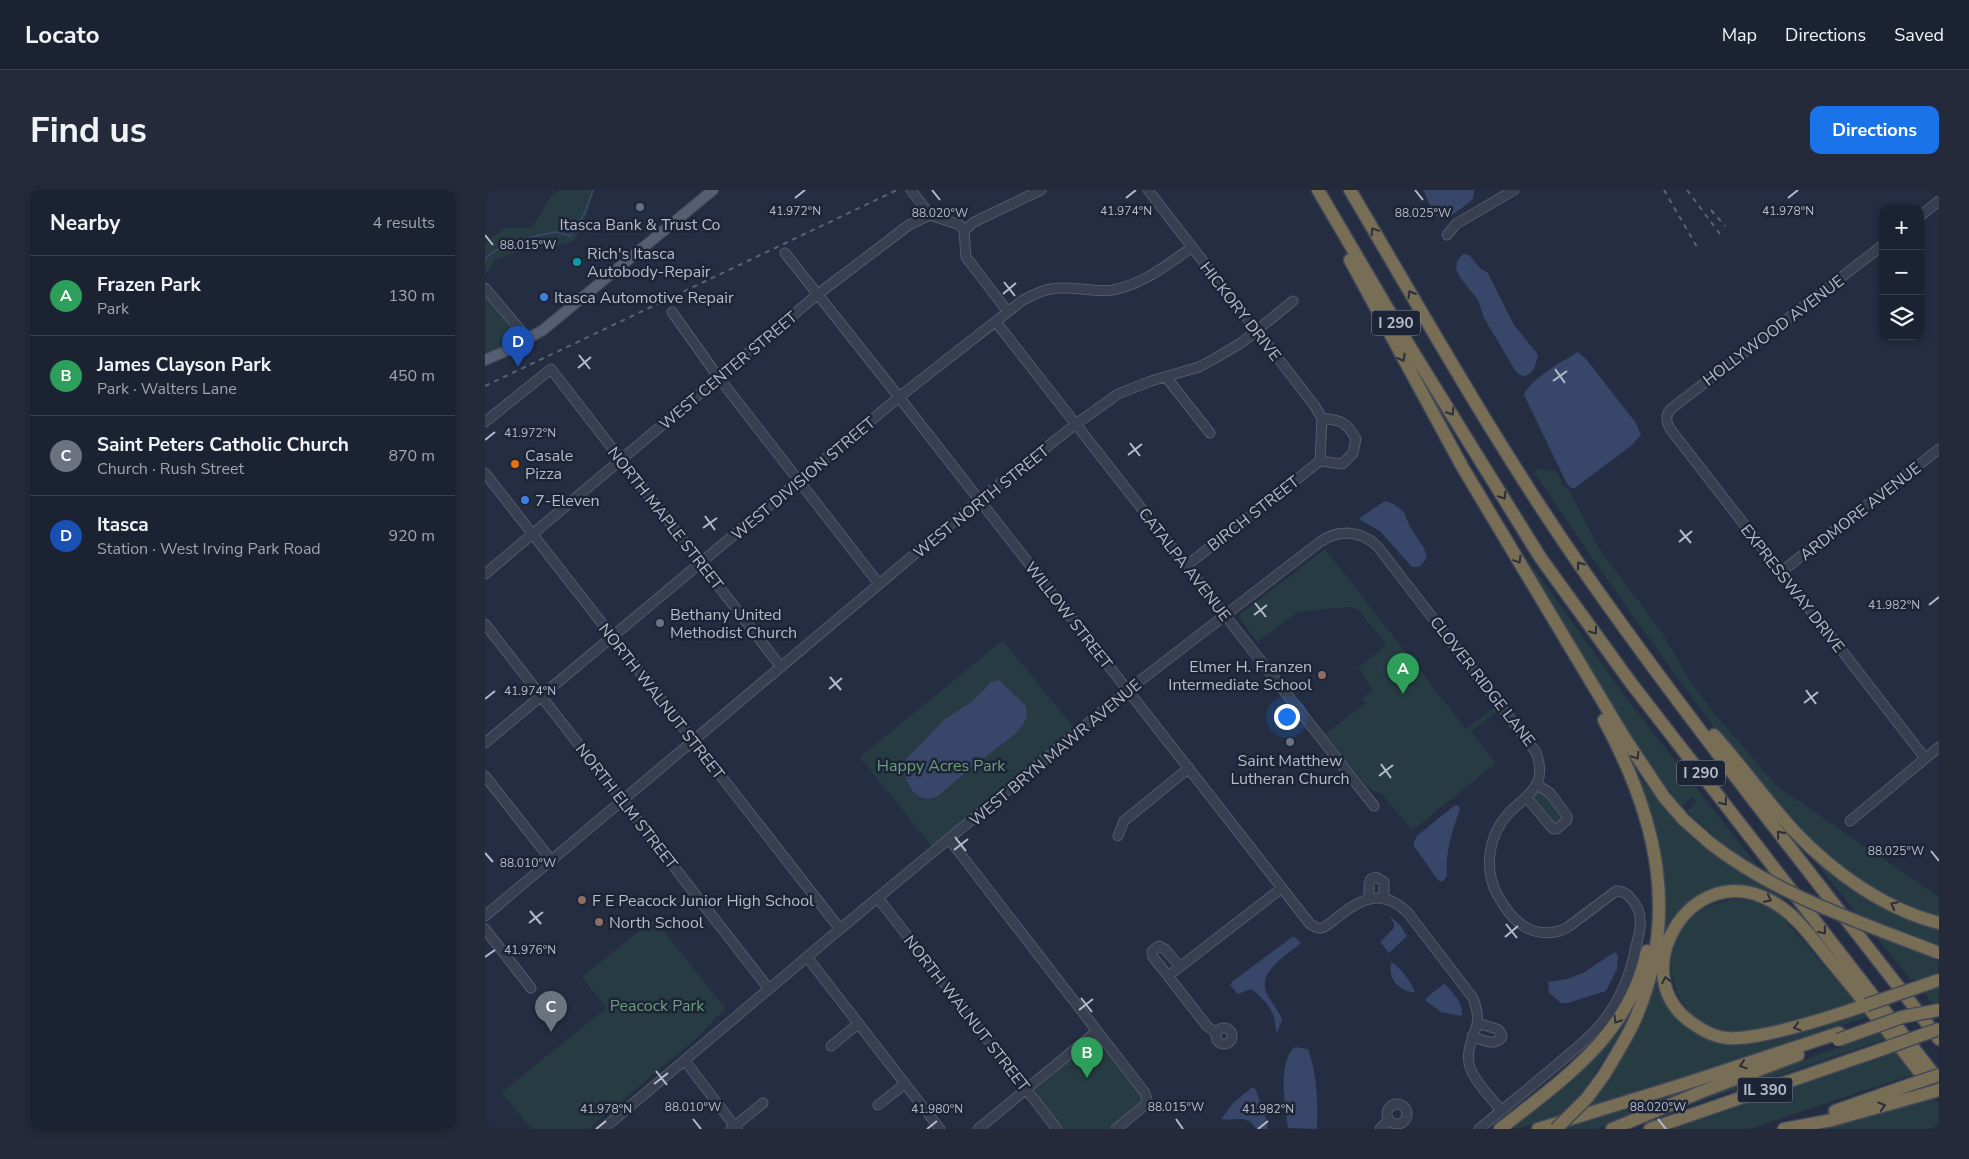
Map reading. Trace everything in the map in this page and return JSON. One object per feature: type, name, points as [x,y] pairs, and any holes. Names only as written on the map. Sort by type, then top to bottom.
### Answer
[{"type":"highway","points":[[1318,190],[1351,263],[1463,468],[1646,772],[1664,797],[1683,819],[1710,843],[1732,860],[1778,888],[1939,953]]},
{"type":"highway","name":"I 290","points":[[1318,190],[1413,352],[1540,557],[1631,683],[1939,1081]]},
{"type":"highway","name":"I 290","points":[[1350,190],[1464,385],[1581,566],[1649,661],[1939,1039]]},
{"type":"highway","points":[[1547,609],[1556,633],[1620,750],[1639,792],[1655,853],[1659,894],[1655,954],[1634,1022],[1604,1075],[1587,1098],[1556,1129]]},
{"type":"highway","points":[[1649,661],[1725,747],[1779,814],[1815,852],[1868,891],[1896,907],[1939,923]]},
{"type":"highway","points":[[1500,1129],[1573,1072],[1592,1053],[1612,1028],[1629,999],[1639,976],[1651,932],[1654,891],[1651,839]]},
{"type":"highway","points":[[1939,980],[1844,1012],[1795,1028],[1744,1038],[1727,1038],[1707,1032],[1687,1020],[1678,1010],[1665,982],[1663,959],[1673,930],[1692,906],[1707,897],[1735,891],[1748,892],[1771,900],[1794,917],[1866,1004],[1939,1096]]},
{"type":"highway","points":[[1880,963],[1939,1030]]},
{"type":"highway","points":[[1612,1129],[1839,1036],[1900,1013],[1939,1005]]},
{"type":"highway","points":[[1538,1129],[1901,1017],[1939,1010]]},
{"type":"highway","name":"IL 390","points":[[1650,1129],[1939,1030]]},
{"type":"highway","name":"IL 390","points":[[1784,1129],[1939,1075]]},
{"type":"highway","points":[[1784,1129],[1832,1120],[1939,1090]]},
{"type":"main road","points":[[485,360],[543,330],[713,190]]},
{"type":"street","points":[[911,190],[930,215],[960,225],[964,231],[965,258],[1008,312],[1023,300],[1043,290],[1054,288],[1095,291],[1113,290],[1132,284],[1157,273],[1191,248]]},
{"type":"street","points":[[964,231],[974,222],[1041,190]]},
{"type":"street","name":"HICKORY DRIVE","points":[[1147,190],[1314,405],[1322,418]]},
{"type":"street","points":[[1447,236],[1456,224],[1514,190]]},
{"type":"street","points":[[1924,213],[1939,201]]},
{"type":"street","name":"WEST CENTER STREET","points":[[485,574],[818,294],[909,225],[930,215]]},
{"type":"street","name":"HOLLYWOOD AVENUE","points":[[1667,416],[1672,408],[1879,249]]},
{"type":"street","name":"WILLOW STREET","points":[[785,253],[1310,924],[1317,928],[1325,926],[1357,903],[1369,898]]},
{"type":"street","points":[[485,288],[528,339]]},
{"type":"street","name":"WEST NORTH STREET","points":[[485,916],[979,500],[1076,424],[1118,394],[1199,367],[1214,360],[1241,343],[1293,301]]},
{"type":"street","points":[[672,312],[719,378],[879,584]]},
{"type":"street","name":"WEST DIVISION STREET","points":[[485,743],[899,397],[1008,312]]},
{"type":"street","name":"CATALPA AVENUE","points":[[995,322],[1374,806]]},
{"type":"street","name":"NORTH MAPLE STREET","points":[[485,422],[551,369],[781,667]]},
{"type":"street","points":[[1166,377],[1210,433]]},
{"type":"street","name":"EXPRESSWAY DRIVE","points":[[1667,416],[1667,424],[1671,430],[1925,758]]},
{"type":"street","points":[[1322,418],[1341,421],[1349,425],[1356,439],[1353,453],[1342,464],[1320,461],[1322,418]]},
{"type":"street","name":"ARDMORE AVENUE","points":[[1781,572],[1939,449]]},
{"type":"street","name":"BIRCH STREET","points":[[1186,566],[1320,461]]},
{"type":"street","name":"NORTH WALNUT STREET","points":[[485,473],[840,929]]},
{"type":"street","name":"CLOVER RIDGE LANE","points":[[1225,615],[1324,538],[1338,533],[1346,533],[1369,539],[1381,550],[1533,746],[1537,754],[1540,766],[1536,784],[1527,798],[1510,812],[1492,841],[1489,856],[1490,872],[1501,900],[1515,919],[1523,926],[1535,931],[1556,932],[1571,925],[1610,894],[1620,891],[1625,893],[1636,905],[1640,922],[1634,957],[1620,994],[1605,1019],[1594,1032],[1479,1129]]},
{"type":"street","name":"WEST BRYN MAWR AVENUE","points":[[603,1129],[1128,690],[1225,615]]},
{"type":"street","name":"NORTH ELM STREET","points":[[485,624],[769,989]]},
{"type":"street","points":[[1850,821],[1939,747]]},
{"type":"street","points":[[1118,836],[1126,820],[1189,768]]},
{"type":"street","points":[[485,776],[551,860]]},
{"type":"street","points":[[1527,798],[1553,829],[1557,829],[1565,823],[1567,816],[1550,793],[1545,788],[1536,784]]},
{"type":"street","points":[[949,839],[1145,1093],[1147,1100],[1140,1110],[1117,1129]]},
{"type":"street","points":[[1384,899],[1384,882],[1377,877],[1371,879],[1369,898],[1384,899],[1400,906],[1408,913],[1467,989],[1475,1003],[1477,1023],[1468,1052],[1471,1070],[1501,1110]]},
{"type":"street","points":[[1168,976],[1282,888]]},
{"type":"street","name":"NORTH WALNUT STREET","points":[[878,898],[1057,1129]]},
{"type":"street","points":[[485,929],[531,988]]},
{"type":"street","points":[[1180,967],[1164,948],[1158,946],[1152,951],[1153,956],[1207,1026],[1216,1033]]},
{"type":"street","points":[[807,957],[940,1129]]},
{"type":"street","points":[[1473,1036],[1492,1043],[1498,1042],[1502,1037],[1501,1032],[1497,1029],[1477,1023]]},
{"type":"street","points":[[831,1046],[859,1024]]},
{"type":"street","points":[[978,1129],[1097,1031]]},
{"type":"street","points":[[685,1061],[734,1128],[763,1103]]},
{"type":"street","points":[[878,1105],[905,1084]]},
{"type":"street","points":[[1380,1129],[1389,1120]]},
{"type":"green space","points":[[559,190],[594,190],[582,228],[574,241],[551,247],[531,248],[496,259],[485,275],[485,243],[504,228],[532,227],[551,196]]},
{"type":"green space","points":[[485,294],[513,327],[516,335],[512,342],[485,355]]},
{"type":"green space","points":[[1541,468],[1557,471],[1561,484],[1569,490],[1600,550],[1662,632],[1690,681],[1714,713],[1778,787],[1939,897],[1939,916],[1898,901],[1859,878],[1822,849],[1788,816],[1725,742],[1636,620],[1533,471]]},
{"type":"green space","points":[[1325,549],[1466,729],[1497,705],[1500,709],[1471,732],[1496,763],[1412,831],[1382,794],[1373,791],[1366,785],[1325,734],[1366,703],[1362,698],[1373,690],[1358,668],[1386,645],[1358,609],[1348,607],[1298,612],[1257,642],[1238,616]]},
{"type":"green space","points":[[1525,556],[1628,700],[1792,910],[1766,892],[1757,888],[1742,886],[1727,886],[1713,889],[1687,903],[1676,913],[1668,925],[1660,950],[1667,1000],[1673,1014],[1693,1032],[1710,1040],[1727,1044],[1760,1043],[1796,1035],[1864,1013],[1867,1017],[1686,1078],[1576,1110],[1532,1125],[1507,1129],[1632,1004],[1615,1042],[1583,1091],[1593,1097],[1648,996],[1662,867],[1659,841],[1638,775],[1660,803],[1706,849],[1716,838],[1687,811],[1697,802],[1691,797],[1682,806],[1656,775],[1536,580]]},
{"type":"green space","name":"Happy Acres Park","points":[[1003,640],[1074,728],[932,847],[860,757]]},
{"type":"green space","points":[[1541,791],[1548,796],[1563,816],[1562,821],[1559,823],[1553,823],[1533,797],[1535,793]]},
{"type":"green space","points":[[1802,846],[1917,923],[1939,929],[1938,974],[1916,981],[1911,980]]},
{"type":"green space","points":[[1735,899],[1759,904],[1781,916],[1856,1002],[1787,1023],[1749,1031],[1732,1032],[1718,1030],[1705,1025],[1694,1017],[1678,995],[1674,982],[1671,968],[1675,941],[1685,924],[1696,913],[1712,905]]},
{"type":"green space","name":"Peacock Park","points":[[654,919],[725,1008],[697,1038],[588,1129],[532,1129],[501,1093],[606,1008],[582,977]]},
{"type":"green space","points":[[1939,988],[1939,1010],[1924,993]]},
{"type":"green space","points":[[1880,1031],[1886,1039],[1667,1113],[1683,1103],[1747,1082]]},
{"type":"green space","points":[[1096,1041],[1101,1043],[1139,1092],[1141,1101],[1109,1129],[1063,1129],[1037,1095],[1036,1089],[1089,1044]]},
{"type":"green space","points":[[1895,1052],[1914,1074],[1749,1129],[1673,1129]]},
{"type":"green space","points":[[1718,1080],[1651,1105],[1597,1129],[1563,1129],[1566,1126]]},
{"type":"green space","points":[[1933,1096],[1939,1104],[1939,1129],[1823,1129]]},
{"type":"water","points":[[1423,190],[1474,190],[1471,201],[1452,215],[1439,219],[1431,208]]},
{"type":"water","points":[[1463,254],[1469,255],[1481,269],[1488,273],[1514,325],[1536,352],[1538,356],[1536,363],[1529,374],[1522,376],[1516,372],[1484,318],[1478,300],[1461,279],[1456,269],[1457,261]]},
{"type":"water","points":[[1578,352],[1586,359],[1636,423],[1641,435],[1632,445],[1575,488],[1571,488],[1567,484],[1524,395],[1527,389],[1540,377]]},
{"type":"water","points":[[1385,501],[1394,504],[1404,512],[1409,525],[1424,548],[1427,558],[1419,567],[1412,567],[1380,531],[1360,520],[1361,517]]},
{"type":"water","points":[[999,680],[1026,706],[1027,716],[1023,725],[1015,734],[937,797],[926,799],[916,795],[904,773],[903,764],[905,760],[945,719],[973,701],[991,682]]},
{"type":"water","points":[[1455,805],[1459,806],[1460,810],[1450,842],[1447,876],[1442,882],[1437,879],[1414,846],[1414,841],[1418,835]]},
{"type":"water","points":[[1390,916],[1400,925],[1407,936],[1389,953],[1380,942],[1394,928]]},
{"type":"water","points":[[1292,937],[1295,937],[1301,943],[1282,958],[1266,977],[1266,991],[1282,1019],[1277,1033],[1273,1013],[1268,1005],[1251,989],[1238,994],[1230,985]]},
{"type":"water","points":[[1615,952],[1618,956],[1617,969],[1606,991],[1568,1003],[1561,1003],[1549,993],[1548,982],[1567,979],[1583,973]]},
{"type":"water","points":[[1391,962],[1405,975],[1415,993],[1399,987],[1395,983],[1391,974]]},
{"type":"water","points":[[1444,984],[1460,1003],[1462,1016],[1441,1012],[1426,1001],[1426,998]]},
{"type":"water","points":[[1295,1047],[1308,1049],[1311,1059],[1316,1088],[1317,1129],[1288,1128],[1284,1097],[1284,1074],[1289,1054]]},
{"type":"water","points":[[1251,1088],[1256,1090],[1268,1129],[1256,1129],[1249,1121],[1245,1120],[1221,1119],[1233,1103]]},
{"type":"waterway","points":[[485,259],[498,249],[528,238],[555,232],[570,236],[585,213],[593,190]]},
{"type":"railway","points":[[485,386],[897,190]]},
{"type":"railway","points":[[1664,190],[1697,247]]},
{"type":"railway","points":[[1687,190],[1720,234]]},
{"type":"railway","points":[[1711,210],[1725,226]]},
{"type":"place","name":"Itasca Bank & Trust Co","points":[[640,207]]},
{"type":"place","name":"Rich's Itasca Autobody-Repair","points":[[577,262]]},
{"type":"place","name":"Itasca Automotive Repair","points":[[544,297]]},
{"type":"place","name":"Itasca","points":[[518,367]]},
{"type":"place","name":"Casale Pizza","points":[[515,464]]},
{"type":"place","name":"7-Eleven","points":[[525,500]]},
{"type":"place","name":"Bethany United Methodist Church","points":[[660,623]]},
{"type":"place","name":"Elmer H. Franzen Intermediate School","points":[[1322,675]]},
{"type":"place","name":"Frazen Park","points":[[1403,694]]},
{"type":"place","name":"Saint Matthew Lutheran Church","points":[[1290,742]]},
{"type":"place","name":"F E Peacock Junior High School","points":[[582,900]]},
{"type":"place","name":"North School","points":[[599,922]]},
{"type":"place","name":"Saint Peters Catholic Church","points":[[551,1032]]},
{"type":"place","name":"James Clayson Park","points":[[1087,1078]]}]
